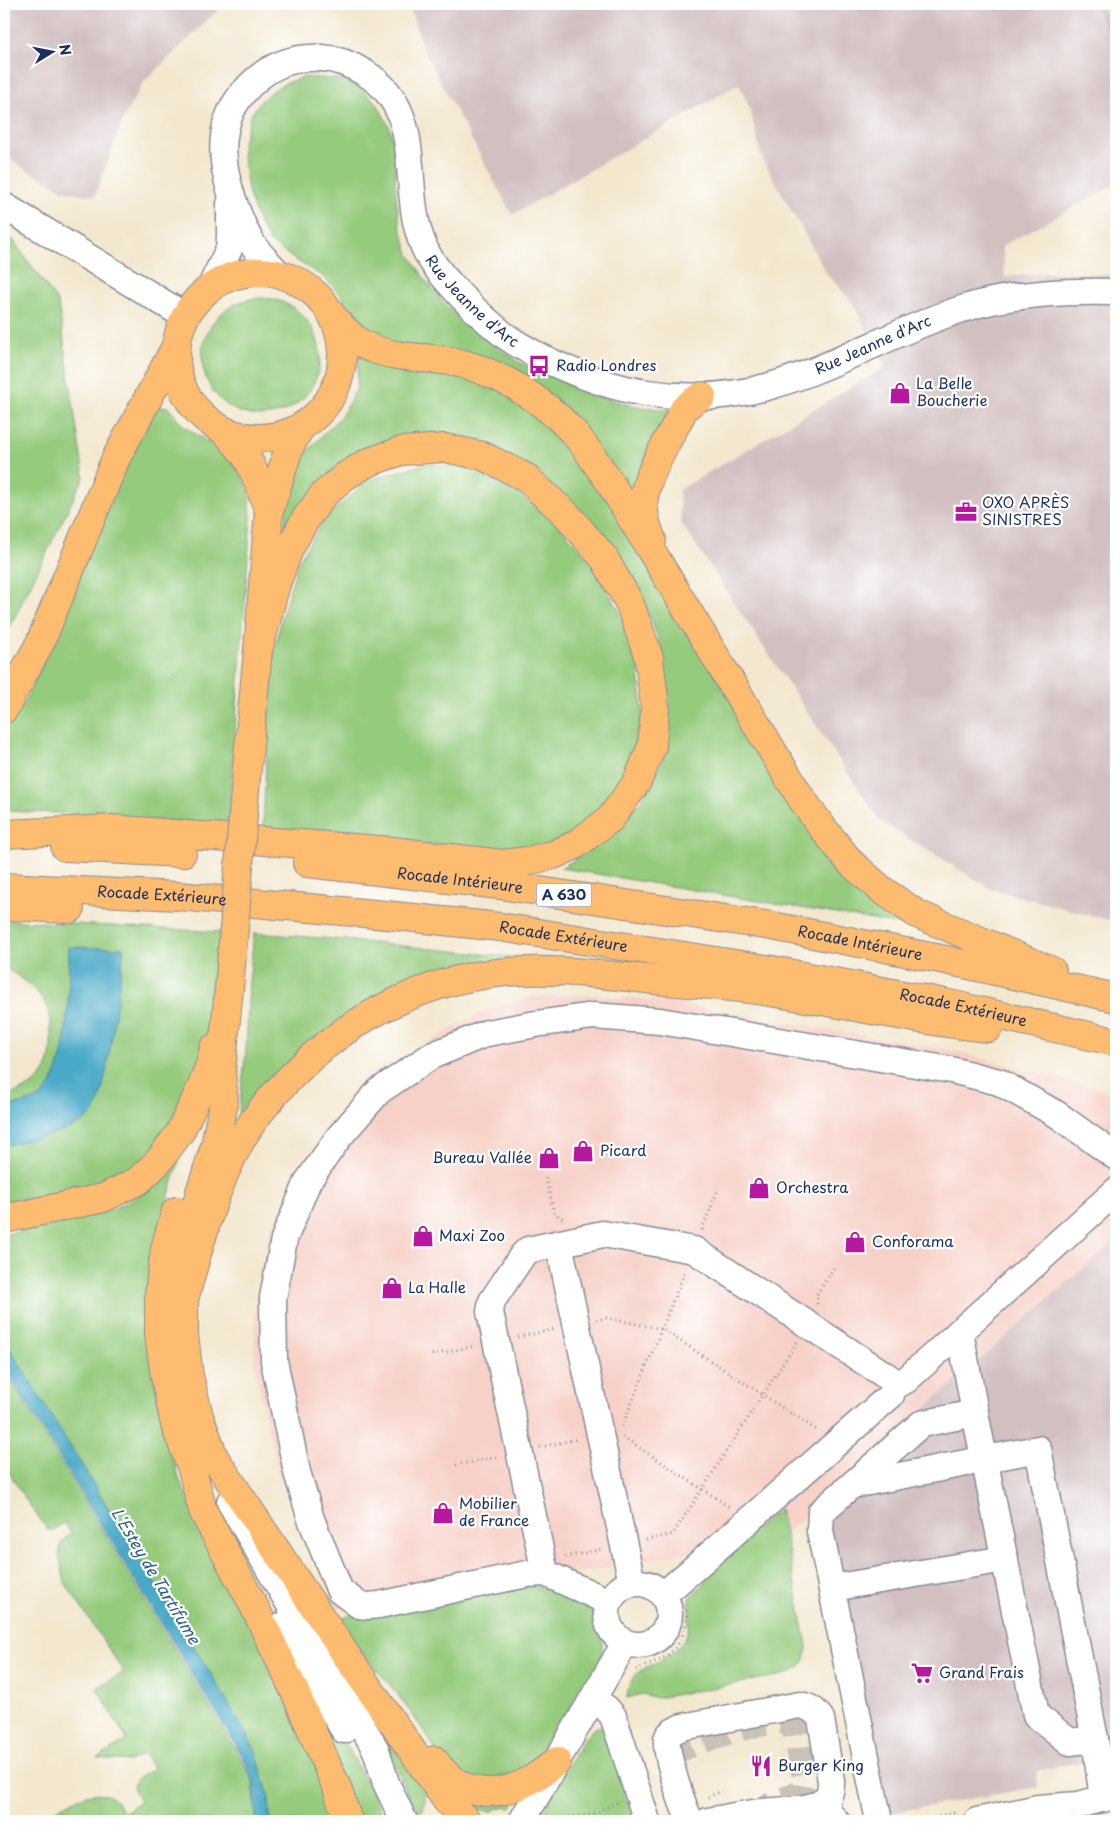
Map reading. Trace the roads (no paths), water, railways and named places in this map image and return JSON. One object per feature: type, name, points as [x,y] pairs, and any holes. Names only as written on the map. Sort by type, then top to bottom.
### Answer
[{"type":"main road","points":[[269,511],[255,474],[244,454],[226,432],[204,418],[187,397],[178,373],[176,346],[179,330],[185,316],[197,299],[211,286],[233,275],[256,271],[279,274],[302,283],[321,299],[335,320],[354,338],[370,348],[386,353],[450,361],[479,369],[508,381],[538,402],[572,430],[586,448],[659,563],[801,798],[851,863],[882,890],[918,914],[1116,997]]},
{"type":"main road","points":[[226,432],[251,438],[276,437],[300,428],[320,413],[334,392],[342,369],[342,344],[335,320]]},
{"type":"main road","points":[[4,709],[40,643],[116,458],[176,346]]},
{"type":"main road","points":[[659,563],[644,516],[644,498],[652,473],[684,409],[702,396]]},
{"type":"main road","points":[[300,428],[289,448],[269,511],[221,1072],[224,1102],[215,1146],[184,1252],[184,1335],[190,1376],[200,1416],[203,1463],[203,1511],[256,1608],[295,1692],[348,1821]]},
{"type":"main road","points":[[4,834],[111,829],[392,852],[503,864],[527,862],[553,855],[575,845],[610,819],[637,782],[652,746],[655,708],[649,658],[630,604],[604,558],[567,515],[525,478],[483,456],[445,448],[401,451],[369,462],[345,476],[323,495],[305,520],[289,549],[276,584],[258,650]]},
{"type":"main road","name":"Rocade Intérieure","points":[[4,843],[261,857],[500,885],[772,926],[946,960],[1116,997]]},
{"type":"main road","name":"Rocade Extérieure","points":[[4,887],[178,896],[500,927],[767,969],[945,1004],[1116,1042]]},
{"type":"main road","points":[[4,906],[148,913],[323,925],[386,915]]},
{"type":"main road","points":[[183,1303],[214,1200],[238,1146],[262,1108],[317,1052],[348,1027],[412,995],[455,980],[498,972],[592,973],[764,991],[943,1024],[1116,1042]]},
{"type":"main road","points":[[4,1219],[103,1198],[138,1181],[158,1162],[180,1132],[210,1064],[230,978]]},
{"type":"main road","points":[[221,1072],[209,1101],[198,1143],[165,1248],[159,1294],[159,1334],[165,1377],[175,1425],[350,1661],[447,1801],[467,1821]]},
{"type":"main road","points":[[350,1661],[394,1703],[439,1767],[450,1780],[462,1787],[487,1792],[501,1792],[533,1779],[558,1761]]},
{"type":"street","name":"Rue Jeanne d'Arc","points":[[279,274],[251,243],[230,194],[224,168],[222,146],[226,126],[236,101],[252,82],[273,67],[299,59],[324,58],[350,64],[374,78],[392,98],[404,121],[409,143],[412,203],[416,227],[428,255],[444,278],[472,307],[505,335],[561,366],[611,385],[644,393],[674,396],[702,396],[768,386],[814,370],[936,318],[967,307],[1033,294],[1078,291],[1116,292]]},
{"type":"street","name":"Rue Jeanne d'Arc","points":[[211,286],[228,249],[230,236],[230,194]]},
{"type":"street","points":[[4,206],[185,316]]},
{"type":"street","points":[[543,1563],[528,1574],[368,1606],[359,1604],[340,1591],[310,1519],[297,1472],[274,1361],[273,1298],[284,1239],[308,1181],[339,1137],[379,1090],[430,1056],[487,1034],[536,1024],[593,1016],[660,1021],[951,1070],[999,1082],[1058,1115],[1116,1157]]},
{"type":"street","points":[[893,1387],[906,1380],[1116,1191]]},
{"type":"street","points":[[609,1602],[543,1563],[490,1312],[492,1301],[528,1250],[603,1234],[694,1250],[892,1380],[891,1395],[691,1572],[662,1595]]},
{"type":"street","points":[[560,1244],[632,1583]]},
{"type":"street","points":[[960,1331],[1036,1715],[1070,1742],[1095,1739]]},
{"type":"street","points":[[879,1821],[820,1530],[821,1512],[921,1424],[975,1413]]},
{"type":"street","points":[[852,1485],[1038,1449],[1106,1803],[1038,1808],[977,1821]]},
{"type":"street","points":[[203,1463],[212,1508],[364,1763],[386,1783],[404,1821]]},
{"type":"street","points":[[832,1588],[1005,1559]]},
{"type":"street","points":[[632,1583],[639,1583],[652,1586],[662,1595],[668,1604],[670,1614],[663,1634],[656,1641],[636,1646],[625,1643],[617,1638],[607,1622],[606,1612],[614,1593],[632,1583]]},
{"type":"street","points":[[532,1821],[558,1761],[625,1643]]},
{"type":"street","points":[[593,1700],[606,1708],[613,1716],[647,1821]]},
{"type":"street","points":[[692,1821],[687,1817],[666,1749],[667,1738],[672,1731],[682,1727],[800,1705],[809,1706],[817,1713],[821,1719],[831,1781],[831,1810],[815,1805],[708,1821]]},
{"type":"street","points":[[637,1791],[674,1774]]},
{"type":"water","points":[[69,947],[124,948],[108,1062],[98,1103],[93,1113],[75,1126],[4,1146],[4,1108],[40,1097],[50,1085],[58,1068],[63,1048],[68,1004]]},
{"type":"water","points":[[4,1339],[217,1684],[256,1751],[269,1798],[270,1821],[257,1821],[254,1782],[243,1757],[4,1366]]},
{"type":"tunnel","points":[[667,1754],[711,1737],[742,1728],[757,1724],[788,1721],[794,1727],[806,1780],[805,1787],[802,1792],[763,1810]]},
{"type":"place","name":"Radio Londres","points":[[539,366]]},
{"type":"place","name":"La Belle Boucherie","points":[[900,393]]},
{"type":"place","name":"OXO APRÈS SINISTRES","points":[[966,512]]},
{"type":"place","name":"Picard","points":[[583,1151]]},
{"type":"place","name":"Bureau Vallée","points":[[549,1158]]},
{"type":"place","name":"Orchestra","points":[[759,1188]]},
{"type":"place","name":"Maxi Zoo","points":[[423,1236]]},
{"type":"place","name":"Conforama","points":[[855,1242]]},
{"type":"place","name":"La Halle","points":[[392,1288]]},
{"type":"place","name":"Mobilier de France","points":[[443,1513]]},
{"type":"place","name":"Grand Frais","points":[[922,1673]]},
{"type":"place","name":"Burger King","points":[[761,1766]]},
{"type":"water label","name":"L'Estey de Tartifume","points":[[156,1576]]}]
